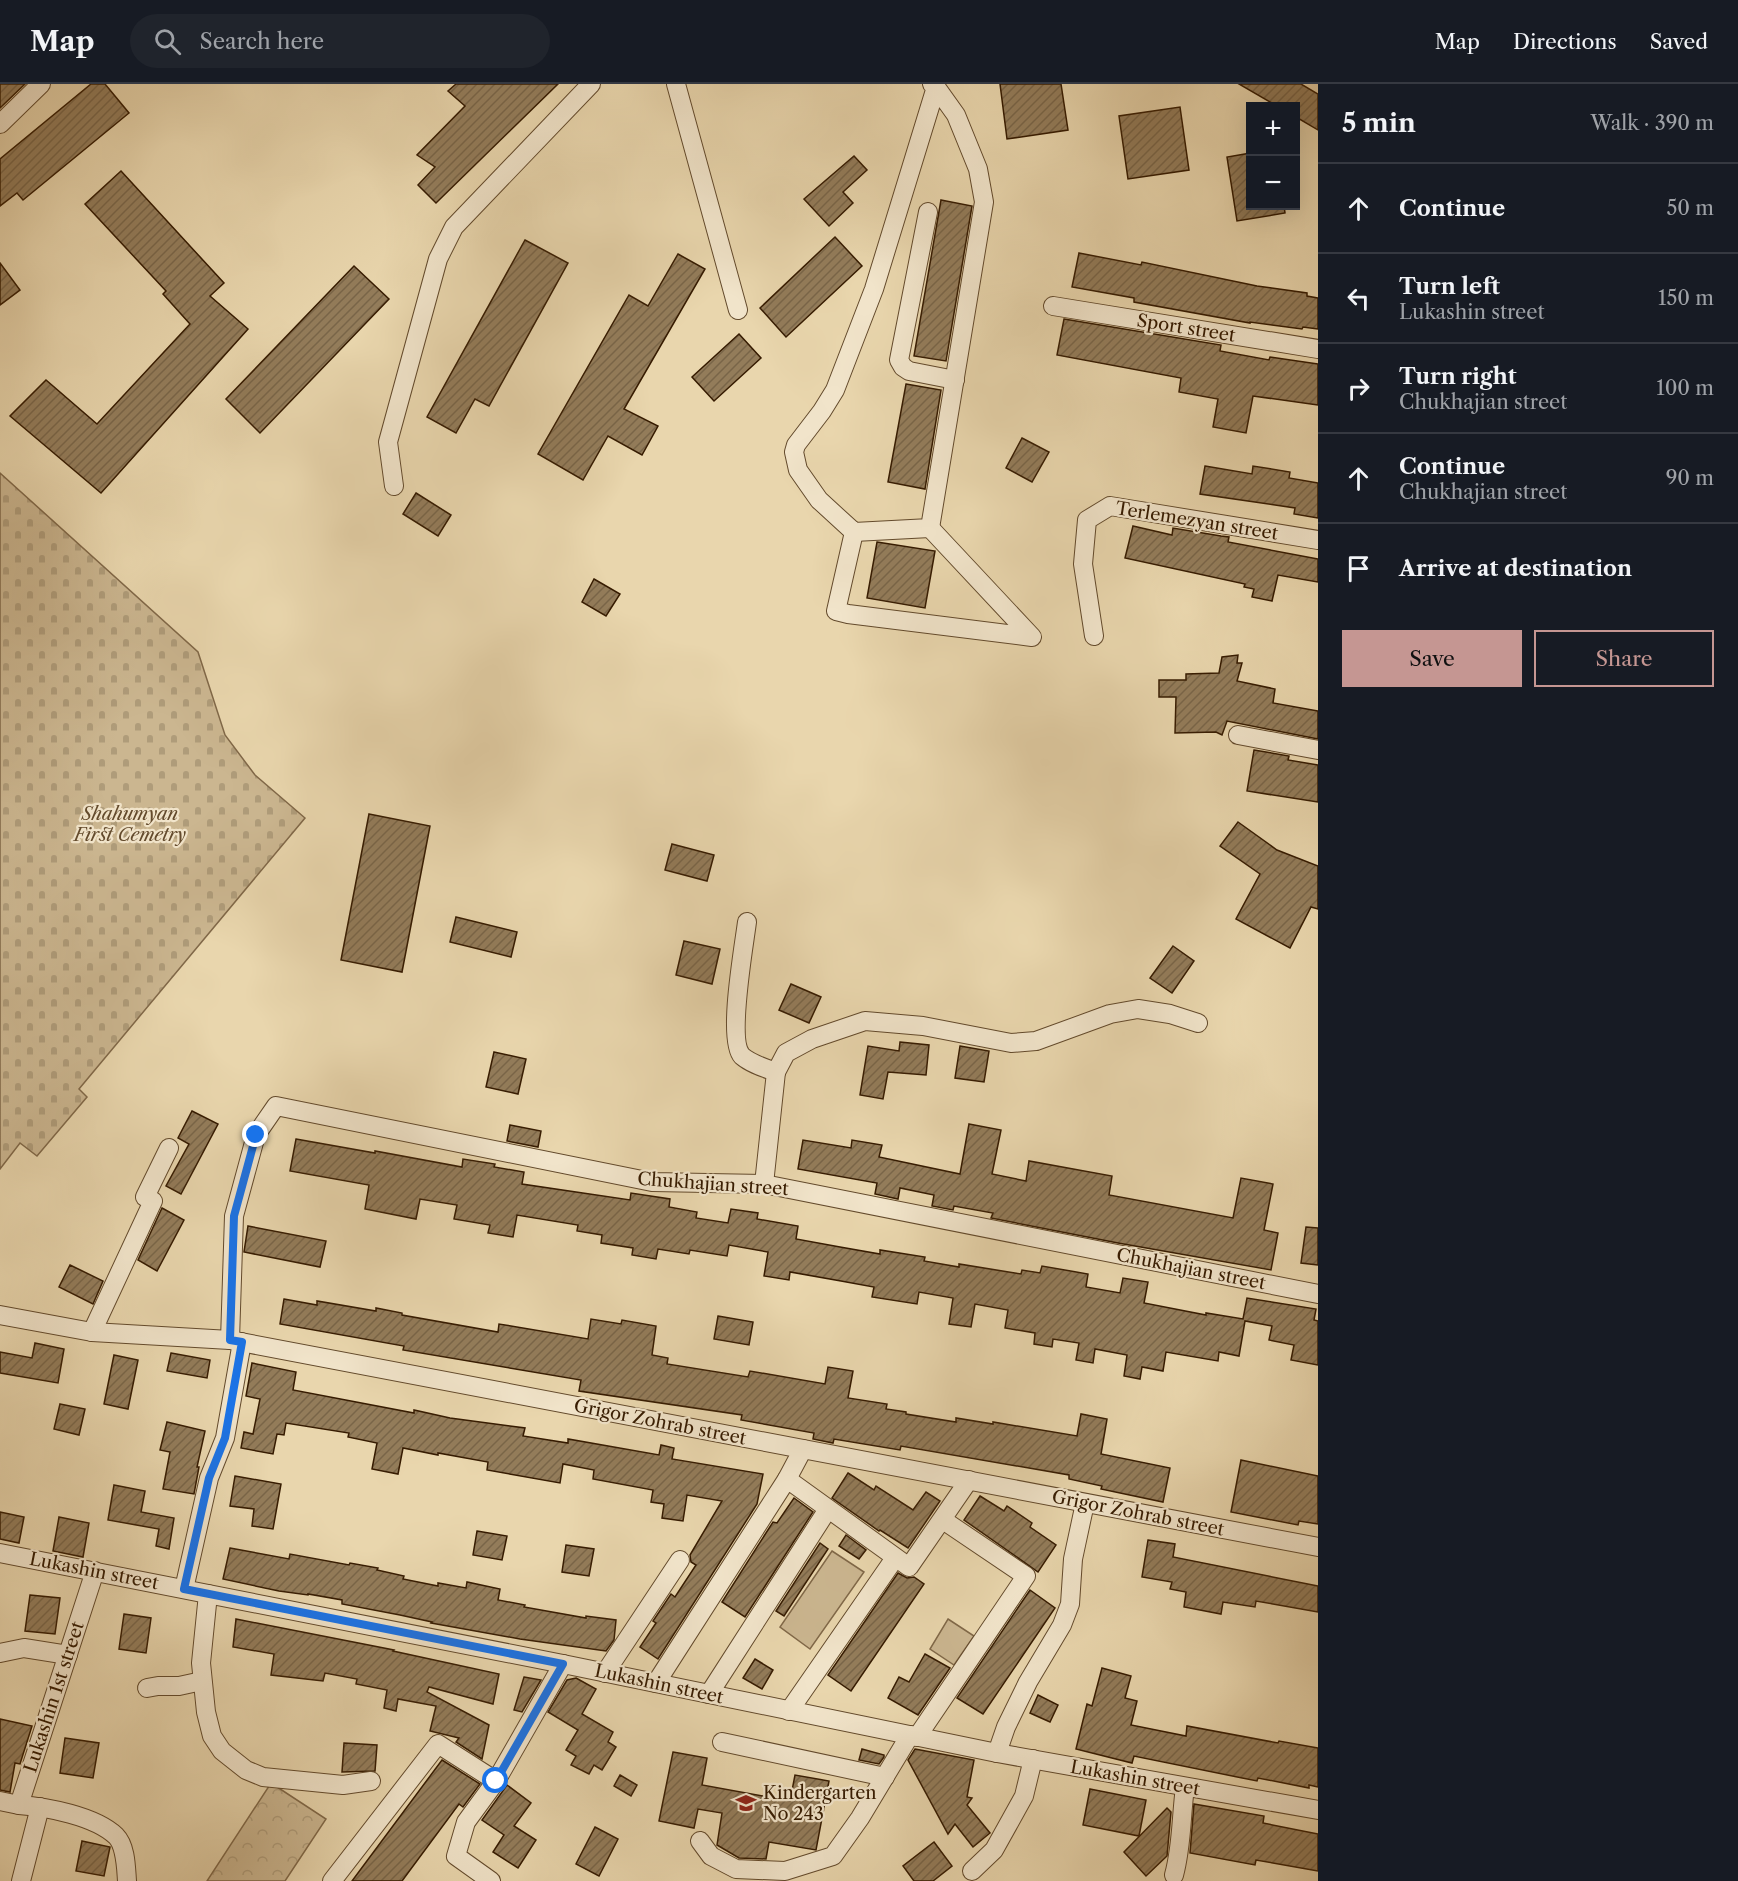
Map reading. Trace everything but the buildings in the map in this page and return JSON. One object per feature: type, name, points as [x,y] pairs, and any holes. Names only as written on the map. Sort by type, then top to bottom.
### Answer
[{"type":"street","points":[[0,124],[41,84]]},
{"type":"street","points":[[394,486],[388,442],[438,259],[454,227],[591,84]]},
{"type":"street","points":[[676,84],[738,310]]},
{"type":"street","points":[[930,528],[984,202],[978,169],[956,115],[934,85]]},
{"type":"street","points":[[854,532],[837,611],[1032,637],[930,528],[854,532],[819,500],[798,470],[794,452],[796,445],[835,390],[874,289],[934,85]]},
{"type":"street","points":[[928,212],[899,360],[909,371],[955,380]]},
{"type":"street","name":"Sport street","points":[[1053,306],[1318,349]]},
{"type":"street","name":"Terlemezyan street","points":[[1094,636],[1083,564],[1087,520],[1110,506],[1318,540]]},
{"type":"street","points":[[1238,735],[1318,750]]},
{"type":"street","points":[[747,922],[736,1010],[736,1042],[741,1055],[753,1063],[776,1072]]},
{"type":"street","points":[[764,1184],[776,1072],[786,1053],[812,1039],[866,1021],[923,1026],[1011,1042],[1036,1041],[1110,1014],[1138,1009],[1170,1014],[1198,1023]]},
{"type":"street","name":"Chukhajian street","points":[[184,1589],[209,1478],[225,1438],[236,1341],[234,1216],[256,1135],[276,1106],[652,1182],[764,1184],[1318,1294]]},
{"type":"street","points":[[92,1332],[153,1201],[145,1197],[169,1148]]},
{"type":"street","name":"Grigor Zohrab street","points":[[0,1315],[92,1332],[236,1341],[1318,1547]]},
{"type":"street","points":[[656,1683],[787,1479],[803,1449]]},
{"type":"street","points":[[787,1479],[909,1567],[969,1480]]},
{"type":"street","points":[[997,1753],[1006,1727],[1028,1682],[1062,1625],[1070,1604],[1073,1559],[1085,1503]]},
{"type":"street","points":[[709,1694],[828,1509]]},
{"type":"street","points":[[700,1841],[711,1856],[736,1869],[785,1871],[833,1856],[1026,1576],[943,1520]]},
{"type":"street","name":"Lukashin street","points":[[0,1553],[563,1664],[997,1753],[1318,1810]]},
{"type":"street","points":[[789,1711],[895,1558]]},
{"type":"street","points":[[605,1673],[680,1560]]},
{"type":"street","name":"Lukashin 1st street","points":[[19,1805],[95,1571]]},
{"type":"street","points":[[208,1594],[201,1663],[202,1681],[212,1736],[222,1751],[246,1770],[263,1777],[343,1785],[371,1781]]},
{"type":"street","points":[[0,1653],[24,1648],[68,1655]]},
{"type":"street","points":[[491,1881],[456,1856],[466,1822],[496,1781],[563,1664]]},
{"type":"street","points":[[147,1688],[179,1686],[202,1681]]},
{"type":"street","points":[[722,1742],[885,1778]]},
{"type":"street","points":[[332,1881],[438,1744],[496,1781]]},
{"type":"street","points":[[972,1871],[994,1850],[1024,1796],[1033,1759]]},
{"type":"street","points":[[1174,1875],[1182,1839],[1181,1817],[1185,1787]]},
{"type":"street","points":[[0,1801],[74,1814],[117,1837],[124,1855],[127,1881]]},
{"type":"street","points":[[21,1881],[40,1807]]},
{"type":"green space","name":"Shahumyan First Cemetry","points":[[0,473],[198,652],[225,735],[255,775],[305,818],[79,1089],[87,1097],[37,1156],[20,1143],[0,1169]]},
{"type":"green space","points":[[832,1551],[864,1572],[810,1649],[780,1627]]},
{"type":"green space","points":[[948,1619],[974,1636],[954,1665],[930,1649]]},
{"type":"green space","points":[[271,1783],[326,1819],[285,1881],[207,1881]]},
{"type":"place","name":"Kindergarten No 243","points":[[746,1803]]},
{"type":"route","points":[[256,1135],[234,1216],[230,1340],[242,1342],[225,1438],[209,1478],[184,1589],[563,1664],[496,1781]]}]
